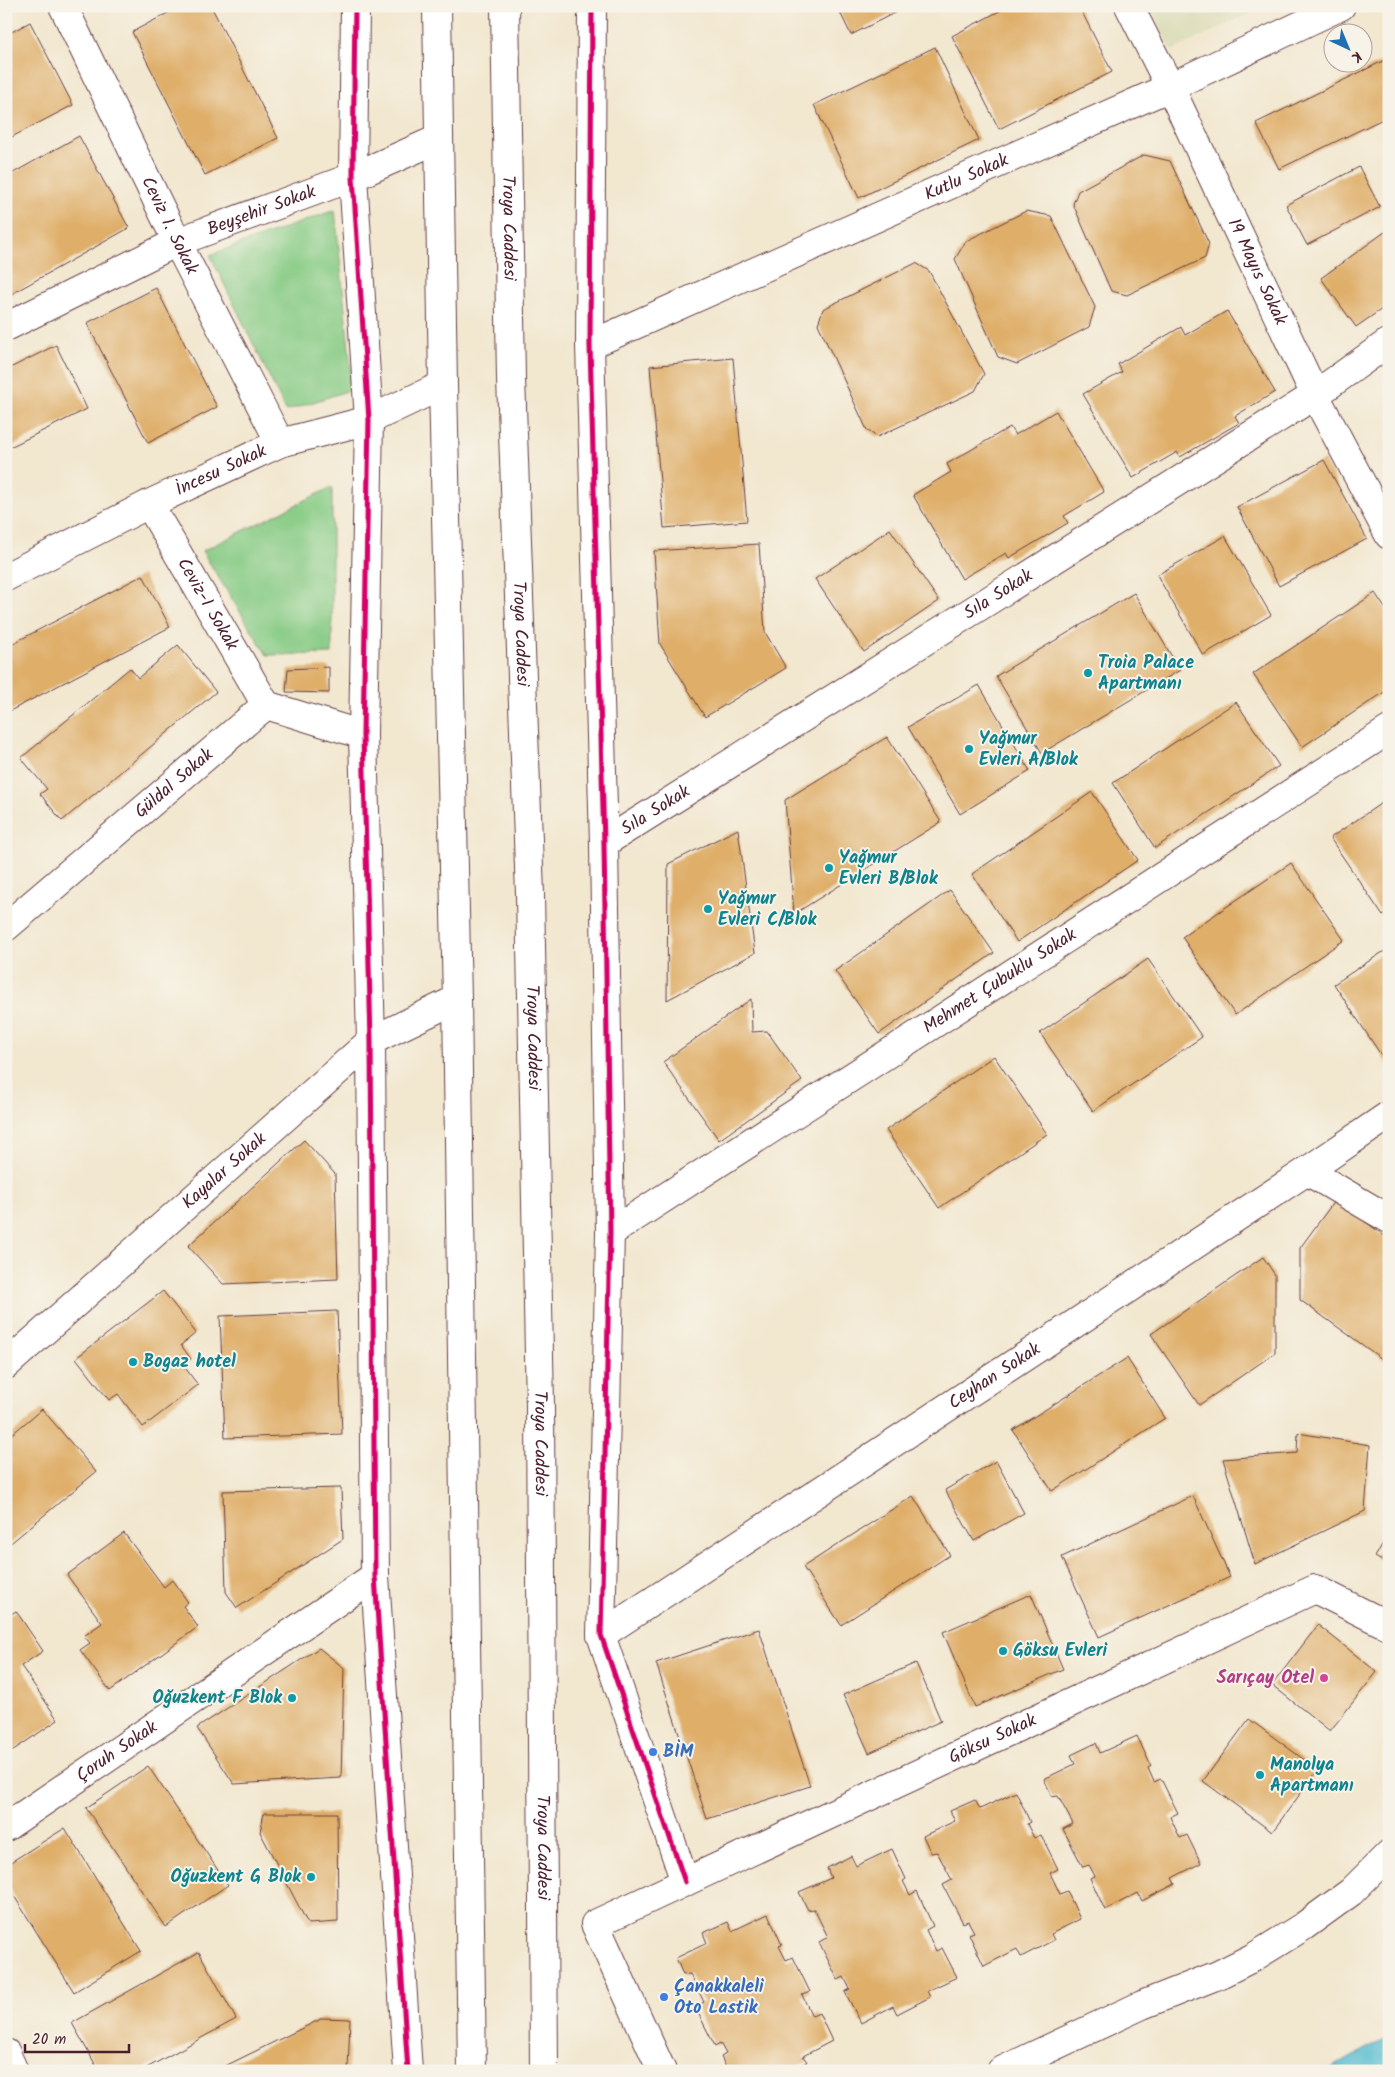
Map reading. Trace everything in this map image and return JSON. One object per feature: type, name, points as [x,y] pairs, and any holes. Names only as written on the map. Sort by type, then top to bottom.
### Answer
[{"type":"street","name":"Ceviz 1. Sokak","points":[[63,6],[177,242],[280,444]]},
{"type":"street","points":[[355,6],[353,177],[369,420],[363,735],[371,1041],[375,1576],[408,2071]]},
{"type":"street","points":[[437,6],[443,385],[458,1000],[472,2071]]},
{"type":"street","name":"Troya Caddesi","points":[[505,6],[511,379],[530,894],[540,1466],[544,2071]]},
{"type":"street","points":[[592,6],[590,345],[604,843],[610,1233],[600,1635],[685,1882]]},
{"type":"street","name":"19 Mayıs Sokak","points":[[1129,6],[1170,87],[1315,395],[1389,535]]},
{"type":"street","name":"Kutlu Sokak","points":[[590,345],[1170,87],[1341,6]]},
{"type":"street","name":"Beyşehir Sokak","points":[[6,327],[177,242],[353,177],[438,139]]},
{"type":"street","name":"Sıla Sokak","points":[[604,843],[1315,395],[1389,342]]},
{"type":"street","name":"İncesu Sokak","points":[[6,577],[149,504],[280,444],[369,420],[443,385]]},
{"type":"street","name":"Ceviz-1 Sokak","points":[[149,504],[266,705]]},
{"type":"street","points":[[266,705],[363,735]]},
{"type":"street","name":"Güldal Sokak","points":[[6,927],[266,705]]},
{"type":"street","name":"Mehmet Çubuklu Sokak","points":[[610,1233],[1389,730]]},
{"type":"street","name":"Kayalar Sokak","points":[[6,1365],[371,1041],[458,1000]]},
{"type":"street","name":"Ceyhan Sokak","points":[[600,1635],[1308,1171],[1389,1115]]},
{"type":"street","points":[[1308,1171],[1389,1219]]},
{"type":"street","name":"Çoruh Sokak","points":[[6,1827],[375,1576]]},
{"type":"street","name":"Göksu Sokak","points":[[662,2071],[595,1924],[1315,1589],[1389,1626]]},
{"type":"street","points":[[1001,2071],[1142,2005],[1218,1975],[1254,1957],[1304,1926],[1343,1898],[1389,1854]]},
{"type":"street","points":[[6,2053],[14,2071]]},
{"type":"shaded area","points":[[1150,6],[1265,6],[1172,51]]},
{"type":"green space","points":[[335,210],[353,389],[286,411],[210,255]]},
{"type":"green space","points":[[332,487],[332,654],[267,655],[202,551]]},
{"type":"water","points":[[1389,2036],[1389,2071],[1327,2071]]},
{"type":"building","points":[[181,6],[211,6],[278,138],[205,175],[132,32]]},
{"type":"building","points":[[837,6],[908,6],[851,35]]},
{"type":"building","points":[[1009,6],[1079,6],[1112,72],[999,129],[952,36]]},
{"type":"building","points":[[30,22],[73,105],[6,140],[6,35]]},
{"type":"building","points":[[935,47],[979,140],[859,198],[814,105]]},
{"type":"building","points":[[1389,58],[1389,116],[1279,169],[1256,123],[1360,72],[1372,72],[1372,66]]},
{"type":"building","points":[[79,136],[129,228],[6,297],[6,177]]},
{"type":"building","points":[[1144,155],[1170,161],[1209,244],[1205,258],[1127,295],[1111,291],[1073,204],[1078,191]]},
{"type":"building","points":[[1359,167],[1380,207],[1307,245],[1286,205]]},
{"type":"building","points":[[1026,211],[1051,216],[1095,307],[1089,327],[1017,364],[998,357],[955,259],[966,241]]},
{"type":"building","points":[[1389,229],[1389,304],[1356,327],[1321,278]]},
{"type":"building","points":[[916,263],[929,271],[984,374],[975,391],[877,437],[867,430],[818,324],[823,309]]},
{"type":"building","points":[[156,288],[217,407],[148,443],[87,323]]},
{"type":"building","points":[[1227,311],[1275,392],[1235,416],[1239,423],[1180,457],[1177,452],[1133,478],[1083,394],[1122,372],[1118,364],[1181,327],[1185,335]]},
{"type":"building","points":[[56,345],[87,409],[6,449],[6,370]]},
{"type":"building","points":[[733,358],[747,521],[664,528],[650,366]]},
{"type":"building","points":[[1056,411],[1104,492],[1064,516],[1068,523],[1009,558],[1006,553],[962,579],[913,495],[951,472],[947,464],[1010,427],[1015,435]]},
{"type":"building","points":[[1324,460],[1367,539],[1279,586],[1237,507]]},
{"type":"building","points":[[890,529],[939,601],[864,652],[815,579]]},
{"type":"building","name":"Troia Palace Apartmanı","points":[[1225,536],[1271,615],[1203,655],[1157,575]]},
{"type":"building","points":[[759,544],[765,632],[786,668],[705,717],[660,644],[654,551]]},
{"type":"building","points":[[143,575],[170,627],[6,713],[6,647]]},
{"type":"building","name":"Troia Palace Apartmanı","points":[[1134,593],[1180,670],[1042,753],[996,676]]},
{"type":"building","points":[[1375,593],[1389,614],[1389,689],[1302,747],[1253,674]]},
{"type":"building","points":[[178,645],[216,692],[62,821],[40,794],[47,789],[21,758],[130,668],[138,678]]},
{"type":"building","points":[[329,667],[329,693],[286,692],[288,669]]},
{"type":"building","name":"Yağmur Evleri A/Blok","points":[[979,685],[1030,771],[960,814],[908,727]]},
{"type":"building","points":[[1236,702],[1279,766],[1155,848],[1113,783]]},
{"type":"building","name":"Yağmur Evleri B/Blok","points":[[887,737],[941,822],[794,914],[785,800]]},
{"type":"building","points":[[1092,792],[1138,860],[1017,942],[972,874]]},
{"type":"building","points":[[1389,798],[1389,912],[1383,916],[1330,838]]},
{"type":"building","name":"Yağmur Evleri C/Blok","points":[[738,829],[755,953],[667,1000],[668,864]]},
{"type":"building","points":[[1291,863],[1344,940],[1235,1015],[1182,937]]},
{"type":"building","points":[[950,890],[994,953],[879,1034],[835,971]]},
{"type":"building","points":[[1389,948],[1389,1063],[1387,1064],[1334,984]]},
{"type":"building","points":[[1148,959],[1202,1037],[1093,1111],[1040,1033]]},
{"type":"building","points":[[751,999],[752,1032],[767,1031],[802,1081],[719,1140],[663,1062]]},
{"type":"building","points":[[994,1056],[1047,1134],[939,1208],[886,1130]]},
{"type":"building","points":[[304,1140],[335,1174],[338,1279],[223,1284],[188,1246]]},
{"type":"building","points":[[1335,1200],[1389,1239],[1389,1364],[1300,1300],[1300,1248]]},
{"type":"building","points":[[1263,1257],[1275,1275],[1275,1353],[1199,1405],[1151,1334]]},
{"type":"building","name":"Bogaz hotel","points":[[163,1291],[196,1333],[181,1345],[191,1359],[183,1365],[198,1385],[143,1427],[118,1394],[109,1400],[76,1358]]},
{"type":"building","points":[[337,1311],[342,1434],[225,1438],[220,1316]]},
{"type":"building","points":[[1127,1358],[1165,1418],[1052,1491],[1013,1430]]},
{"type":"building","points":[[42,1409],[96,1472],[6,1547],[6,1439]]},
{"type":"building","points":[[1298,1433],[1370,1445],[1365,1511],[1255,1564],[1223,1459],[1297,1453]]},
{"type":"building","points":[[996,1461],[1024,1513],[974,1541],[945,1490]]},
{"type":"building","points":[[341,1488],[343,1539],[237,1608],[226,1592],[223,1491]]},
{"type":"building","points":[[913,1496],[950,1555],[841,1625],[803,1567]]},
{"type":"building","points":[[1193,1496],[1230,1577],[1099,1637],[1062,1557]]},
{"type":"building","points":[[124,1533],[164,1587],[172,1580],[188,1602],[183,1606],[198,1627],[110,1691],[80,1650],[90,1643],[84,1636],[102,1623],[67,1575]]},
{"type":"building","points":[[1389,1533],[1389,1565],[1375,1557]]},
{"type":"building","name":"Göksu Evleri","points":[[1031,1594],[1063,1669],[975,1707],[943,1632]]},
{"type":"building","points":[[16,1611],[43,1651],[21,1666],[58,1720],[6,1755],[6,1617]]},
{"type":"building","name":"Sarıçay Otel","points":[[1318,1625],[1377,1672],[1330,1731],[1272,1685]]},
{"type":"building","points":[[759,1629],[810,1786],[707,1819],[656,1663]]},
{"type":"building","name":"Oğuzkent F Blok","points":[[319,1648],[344,1668],[341,1778],[234,1784],[197,1728]]},
{"type":"building","points":[[916,1663],[941,1721],[869,1753],[843,1695]]},
{"type":"building","name":"Manolya Apartmanı","points":[[1249,1719],[1318,1770],[1272,1832],[1203,1781]]},
{"type":"building","points":[[1137,1736],[1151,1766],[1148,1768],[1154,1782],[1161,1779],[1178,1813],[1170,1817],[1180,1838],[1187,1835],[1201,1863],[1172,1878],[1175,1884],[1142,1901],[1138,1893],[1105,1910],[1090,1878],[1095,1876],[1089,1865],[1083,1867],[1063,1829],[1073,1824],[1058,1796],[1052,1797],[1044,1779],[1075,1764],[1071,1755],[1096,1743],[1100,1753]]},
{"type":"building","points":[[148,1766],[228,1885],[166,1927],[86,1808]]},
{"type":"building","points":[[1016,1792],[1030,1822],[1027,1824],[1034,1838],[1041,1835],[1058,1869],[1050,1873],[1060,1894],[1067,1891],[1080,1919],[1051,1934],[1054,1940],[1021,1957],[1017,1949],[984,1966],[969,1934],[974,1932],[968,1921],[963,1923],[943,1885],[952,1880],[937,1852],[931,1853],[923,1836],[955,1821],[950,1811],[975,1800],[980,1809]]},
{"type":"building","name":"Oğuzkent G Blok","points":[[264,1813],[337,1813],[338,1922],[308,1924],[260,1832]]},
{"type":"building","points":[[65,1828],[141,1951],[74,1992],[6,1883],[6,1865]]},
{"type":"building","points":[[892,1849],[906,1879],[903,1881],[910,1895],[917,1891],[933,1926],[926,1930],[936,1951],[942,1948],[957,1977],[927,1991],[930,1997],[897,2014],[893,2006],[861,2023],[845,1992],[850,1989],[844,1977],[838,1980],[819,1942],[828,1937],[814,1909],[808,1910],[799,1892],[831,1878],[827,1868],[851,1856],[856,1866]]},
{"type":"building","points":[[768,1914],[782,1945],[779,1946],[786,1960],[793,1957],[810,1992],[802,1995],[812,2016],[819,2013],[832,2041],[803,2056],[807,2062],[790,2071],[728,2071],[721,2057],[726,2054],[720,2043],[715,2046],[695,2007],[704,2002],[690,1974],[683,1975],[676,1958],[707,1943],[703,1933],[728,1922],[732,1931]]},
{"type":"building","points":[[199,1952],[236,2019],[141,2071],[99,2071],[72,2023]]},
{"type":"building","points":[[323,2018],[350,2019],[348,2071],[215,2071]]},
{"type":"cycle path","points":[[355,6],[353,177],[369,420],[363,735],[371,1041],[375,1576],[408,2071]]},
{"type":"cycle path","points":[[592,6],[590,345],[604,843],[610,1233],[601,1635],[685,1882]]},
{"type":"place","name":"Troia Palace Apartmanı","points":[[1088,673]]},
{"type":"place","name":"Yağmur Evleri A/Blok","points":[[969,749]]},
{"type":"place","name":"Yağmur Evleri B/Blok","points":[[829,868]]},
{"type":"place","name":"Yağmur Evleri C/Blok","points":[[708,909]]},
{"type":"place","name":"Bogaz hotel","points":[[133,1362]]},
{"type":"place","name":"Göksu Evleri","points":[[1003,1651]]},
{"type":"place","name":"Sarıçay Otel","points":[[1324,1678]]},
{"type":"place","name":"Oğuzkent F Blok","points":[[292,1698]]},
{"type":"place","name":"BİM","points":[[653,1752]]},
{"type":"place","name":"Manolya Apartmanı","points":[[1260,1775]]},
{"type":"place","name":"Oğuzkent G Blok","points":[[311,1877]]},
{"type":"place","name":"Çanakkaleli Oto Lastik","points":[[664,1997]]}]
